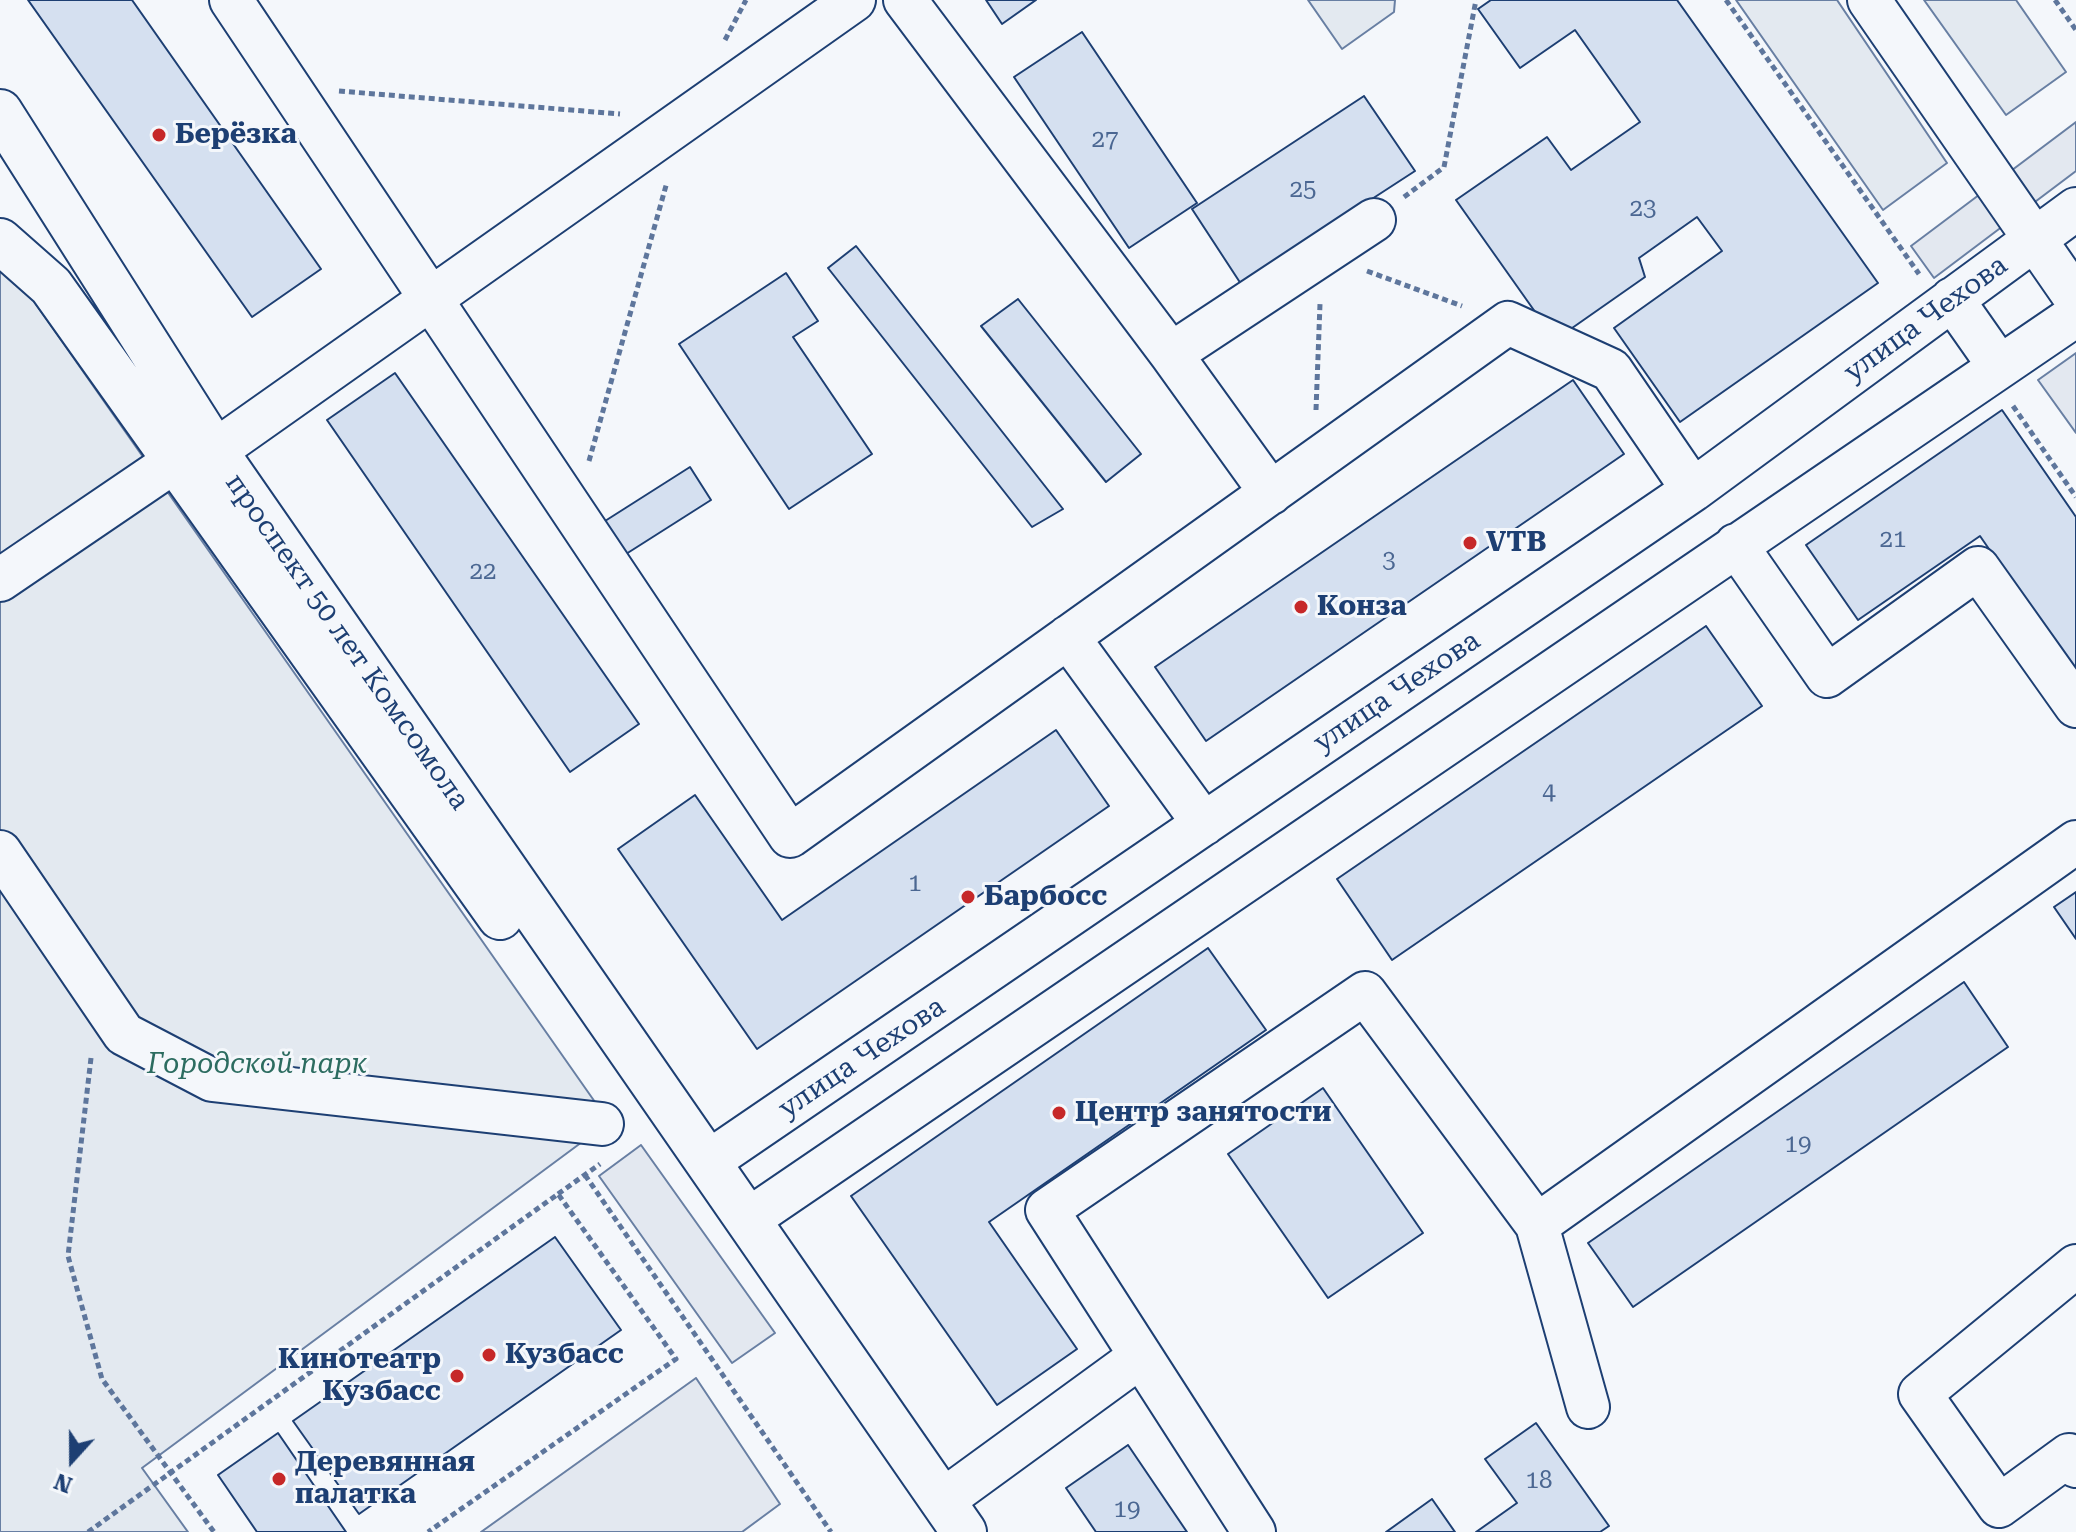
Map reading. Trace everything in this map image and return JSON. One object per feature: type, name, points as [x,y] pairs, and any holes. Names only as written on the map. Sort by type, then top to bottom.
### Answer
[{"type":"main road","name":"проспект 50 лет Комсомола","points":[[0,112],[195,456]]},
{"type":"main road","name":"проспект 50 лет Комсомола","points":[[0,241],[51,286],[195,456],[749,1219],[886,1424],[953,1517]]},
{"type":"street","points":[[231,0],[790,836],[1508,323],[1611,370],[1693,490]]},
{"type":"street","points":[[0,580],[195,456],[432,297],[854,0]]},
{"type":"street","points":[[905,0],[1171,354],[1271,493]]},
{"type":"street","points":[[1869,0],[2076,299]]},
{"type":"street","name":"улица Чехова","points":[[708,1162],[1693,490],[2076,209]]},
{"type":"street","points":[[1171,354],[1374,220]]},
{"type":"street","points":[[1947,303],[1994,369]]},
{"type":"street","points":[[749,1219],[2076,315]]},
{"type":"street","points":[[1736,545],[1827,676],[1978,568],[2076,706]]},
{"type":"street","points":[[1068,637],[1204,824]]},
{"type":"street","points":[[1537,1225],[2076,842]]},
{"type":"street","points":[[5,865],[124,1034],[212,1080],[606,1141]]},
{"type":"street","points":[[1254,1532],[1047,1210],[1365,993],[1537,1225],[1588,1407]]},
{"type":"street","points":[[2076,1266],[1920,1394],[1999,1506],[2069,1455],[2076,1466]]},
{"type":"street","points":[[953,1517],[1141,1356]]},
{"type":"path","points":[[718,53],[746,0]]},
{"type":"path","points":[[1374,220],[1444,167],[1476,0]]},
{"type":"path","points":[[1726,0],[1947,303]]},
{"type":"path","points":[[2055,0],[2076,30]]},
{"type":"path","points":[[290,87],[621,115]]},
{"type":"path","points":[[575,512],[668,180]]},
{"type":"path","points":[[1315,462],[1321,254],[1508,323]]},
{"type":"path","points":[[1994,369],[2076,497]]},
{"type":"path","points":[[98,997],[68,1256],[102,1379],[214,1532]]},
{"type":"path","points":[[88,1532],[585,1175],[606,1141]]},
{"type":"path","points":[[585,1175],[831,1532]]},
{"type":"path","points":[[428,1532],[676,1359],[558,1194]]},
{"type":"green space","points":[[1308,0],[1395,0],[1394,12],[1342,49]]},
{"type":"green space","points":[[1736,0],[1837,0],[1947,163],[1883,210]]},
{"type":"green space","points":[[1924,0],[2016,0],[2066,72],[2006,115]]},
{"type":"green space","name":"Городской парк","points":[[0,270],[33,300],[609,1122],[142,1468],[188,1532],[0,1532]]},
{"type":"shaded area","points":[[2076,122],[2076,171],[1934,278],[1911,246]]},
{"type":"shaded area","points":[[2076,353],[2076,433],[2038,380]]},
{"type":"shaded area","points":[[641,1145],[775,1333],[732,1363],[599,1176]]},
{"type":"shaded area","points":[[696,1378],[780,1504],[742,1532],[481,1532]]},
{"type":"building","points":[[28,0],[132,0],[321,269],[252,317]]},
{"type":"building","points":[[986,0],[1036,0],[1002,24]]},
{"type":"building","points":[[1491,0],[1677,0],[1878,283],[1680,422],[1614,328],[1722,251],[1697,217],[1639,258],[1645,277],[1555,340],[1456,200],[1547,137],[1571,170],[1640,122],[1575,30],[1520,68],[1478,9]]},
{"type":"building","points":[[1082,32],[1197,203],[1129,248],[1014,77]]},
{"type":"building","points":[[1364,96],[1415,171],[1241,284],[1192,209]]},
{"type":"building","points":[[856,246],[1063,509],[1032,527],[828,268]]},
{"type":"building","points":[[786,273],[818,321],[793,337],[872,454],[789,509],[679,344]]},
{"type":"building","points":[[1018,299],[1141,454],[1106,482],[981,326]]},
{"type":"building","points":[[395,373],[639,724],[570,772],[327,420]]},
{"type":"building","points":[[1573,380],[1624,454],[1206,741],[1155,667]]},
{"type":"building","points":[[2002,410],[2076,517],[2076,675],[1980,536],[1858,620],[1806,545]]},
{"type":"building","points":[[690,467],[711,500],[615,561],[594,528]]},
{"type":"building","points":[[1706,626],[1762,706],[1392,960],[1337,879]]},
{"type":"building","points":[[1056,730],[1109,806],[757,1049],[618,849],[695,795],[782,920]]},
{"type":"building","points":[[2076,892],[2076,939],[2054,907]]},
{"type":"building","name":"Центр занятости","points":[[1208,948],[1266,1030],[989,1222],[1077,1349],[997,1405],[851,1196]]},
{"type":"building","points":[[1964,982],[2008,1047],[1633,1307],[1588,1243]]},
{"type":"building","points":[[1323,1088],[1423,1233],[1328,1298],[1228,1154]]},
{"type":"building","name":"Кинотеатр Кузбасс","points":[[555,1237],[621,1330],[359,1514],[293,1421]]},
{"type":"building","points":[[1536,1423],[1609,1526],[1600,1532],[1476,1532],[1517,1503],[1485,1459]]},
{"type":"building","points":[[278,1433],[346,1532],[257,1532],[218,1475]]},
{"type":"building","points":[[1128,1445],[1187,1532],[1096,1532],[1066,1488]]},
{"type":"building","points":[[1432,1499],[1455,1532],[1386,1532]]},
{"type":"place","name":"Берёзка","points":[[159,135]]},
{"type":"place","name":"VTB","points":[[1470,543]]},
{"type":"place","name":"Конза","points":[[1301,607]]},
{"type":"place","name":"Барбосс","points":[[968,897]]},
{"type":"place","name":"Центр занятости","points":[[1059,1113]]},
{"type":"place","name":"Кузбасс","points":[[489,1355]]},
{"type":"place","name":"Кинотеатр Кузбасс","points":[[457,1376]]},
{"type":"place","name":"Деревянная палатка","points":[[279,1479]]}]
